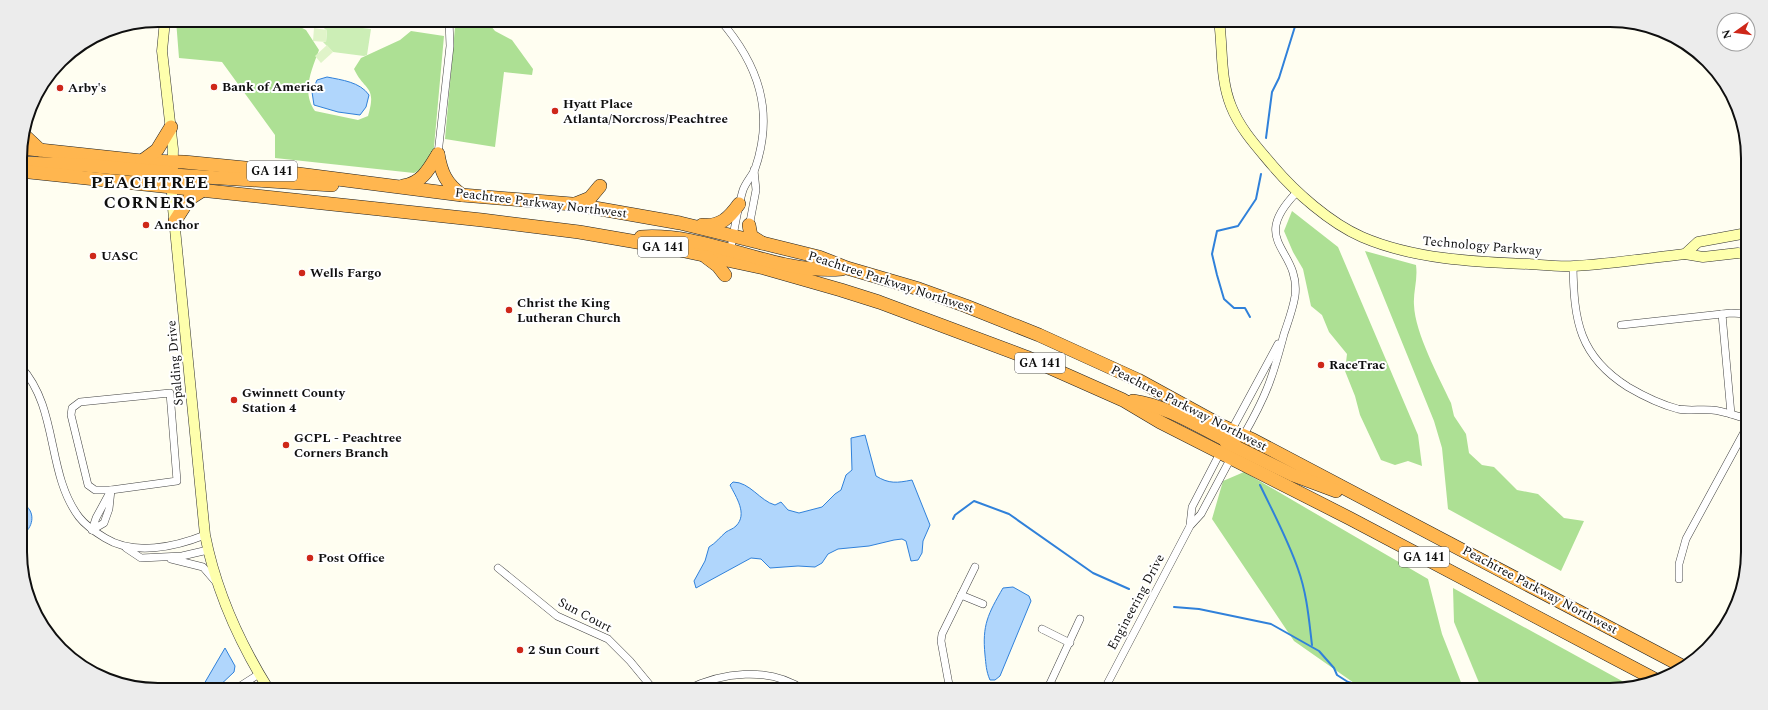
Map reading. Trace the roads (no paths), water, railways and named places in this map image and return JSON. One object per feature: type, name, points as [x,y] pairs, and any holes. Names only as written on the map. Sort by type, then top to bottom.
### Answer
[{"type":"highway","points":[[142,161],[157,150],[171,127]]},
{"type":"highway","points":[[28,139],[40,150]]},
{"type":"highway","name":"Peachtree Parkway Northwest","points":[[27,149],[142,161],[173,174],[203,190],[482,220],[622,239],[704,256],[763,243],[819,257],[847,268],[919,289],[1039,335],[1138,380],[1232,444],[1424,557],[1649,677]]},
{"type":"highway","points":[[400,186],[408,185],[420,179],[427,173],[438,154]]},
{"type":"highway","points":[[438,154],[444,176],[451,186],[462,194]]},
{"type":"highway","points":[[27,163],[83,165],[173,174]]},
{"type":"highway","name":"Peachtree Parkway Northwest","points":[[27,171],[173,174],[267,170],[462,194],[572,204],[680,223],[789,274],[879,302],[1026,357],[1123,400],[1160,422],[1232,444],[1352,493],[1677,664]]},
{"type":"highway","points":[[572,204],[578,204],[590,198],[600,186],[605,201],[617,211]]},
{"type":"highway","points":[[175,221],[189,199],[203,190]]},
{"type":"highway","points":[[680,223],[706,226],[719,224],[727,220],[739,204]]},
{"type":"highway","points":[[749,225],[751,236],[763,243]]},
{"type":"highway","points":[[622,239],[664,237],[736,250],[810,269],[847,268]]},
{"type":"highway","points":[[704,256],[718,266],[725,276]]},
{"type":"street","name":"Spalding Drive","points":[[164,27],[162,51],[171,127],[175,221],[205,535],[216,581],[230,616],[265,683]]},
{"type":"street","points":[[438,154],[450,46],[449,27]]},
{"type":"street","points":[[725,27],[747,56],[760,90],[763,119],[762,136],[754,170],[756,190],[749,225],[736,250]]},
{"type":"street","name":"Technology Parkway","points":[[1220,27],[1225,88],[1231,107],[1249,138],[1297,192],[1320,211],[1362,237],[1399,249],[1450,258],[1512,264],[1573,266],[1686,254],[1703,257],[1741,254]]},
{"type":"street","points":[[736,250],[739,204],[747,180],[754,170]]},
{"type":"street","name":"Engineering Drive","points":[[1190,526],[1192,506],[1232,444],[1271,379],[1292,308],[1295,285],[1293,272],[1277,241],[1277,217],[1284,206],[1297,192]]},
{"type":"street","points":[[1686,254],[1698,242],[1741,234]]},
{"type":"street","points":[[1573,266],[1577,316],[1585,344],[1598,364],[1614,378],[1654,402],[1680,409],[1714,410],[1741,417]]},
{"type":"street","points":[[1722,314],[1730,414]]},
{"type":"street","points":[[1621,325],[1722,314],[1741,314]]},
{"type":"street","name":"Engineering Drive","points":[[1108,683],[1190,526],[1201,514],[1284,333]]},
{"type":"street","points":[[27,376],[43,403],[64,486],[71,504],[79,518],[92,530],[112,543],[124,547],[138,548],[176,545],[205,535]]},
{"type":"street","points":[[170,393],[177,481],[111,490],[95,490],[88,485],[71,415],[72,408],[80,402],[170,393]]},
{"type":"street","points":[[1679,579],[1679,564],[1686,539],[1741,438]]},
{"type":"street","points":[[92,530],[96,518],[111,490]]},
{"type":"street","points":[[124,547],[141,558],[167,558],[208,550]]},
{"type":"street","points":[[167,558],[203,567],[216,581]]},
{"type":"street","points":[[949,683],[941,641],[942,634],[975,567]]},
{"type":"street","name":"Sun Court","points":[[498,568],[557,616],[608,639],[630,661],[648,683]]},
{"type":"street","points":[[961,594],[983,604]]},
{"type":"street","points":[[1050,683],[1080,619]]},
{"type":"street","points":[[1042,629],[1070,643]]},
{"type":"street","points":[[1612,658],[1622,666],[1643,678]]},
{"type":"street","points":[[706,683],[726,676],[745,673],[780,679],[789,683]]},
{"type":"street","points":[[245,683],[259,674]]},
{"type":"water","points":[[327,77],[356,84],[369,95],[366,107],[360,115],[338,112],[314,105],[312,92],[317,80]]},
{"type":"water","points":[[865,435],[876,476],[893,482],[912,480],[930,525],[923,541],[922,553],[918,560],[911,561],[906,541],[902,539],[869,546],[838,549],[828,554],[822,563],[815,567],[798,566],[770,568],[761,559],[751,558],[696,588],[694,581],[705,561],[709,547],[726,532],[735,527],[741,516],[738,500],[730,485],[733,482],[745,485],[770,503],[775,505],[781,502],[788,510],[799,513],[822,507],[841,490],[846,475],[852,470],[851,438]]},
{"type":"water","points":[[27,507],[32,516],[31,525],[27,531]]},
{"type":"water","points":[[1013,587],[1029,596],[1031,601],[1000,676],[995,680],[990,680],[986,668],[984,645],[985,627],[993,605],[1003,588]]},
{"type":"water","points":[[225,648],[235,666],[234,672],[222,683],[205,683]]},
{"type":"waterway","points":[[1266,138],[1272,92],[1279,78],[1295,27]]},
{"type":"waterway","points":[[1250,317],[1245,308],[1234,308],[1224,299],[1212,254],[1217,231],[1238,226],[1256,199],[1261,174]]},
{"type":"waterway","points":[[1260,485],[1285,537],[1301,578],[1304,588],[1312,645]]},
{"type":"waterway","points":[[953,519],[955,515],[974,501],[1009,514],[1093,573],[1129,589]]},
{"type":"waterway","points":[[1174,607],[1199,609],[1271,624],[1319,651],[1334,668],[1337,675],[1352,683]]},
{"type":"place","name":"Bank of America","points":[[214,87]]},
{"type":"place","name":"Arby's","points":[[60,88]]},
{"type":"place","name":"Hyatt Place Atlanta/Norcross/Peachtree","points":[[555,111]]},
{"type":"place","name":"Anchor","points":[[146,225]]},
{"type":"place","name":"UASC","points":[[93,256]]},
{"type":"place","name":"Wells Fargo","points":[[302,273]]},
{"type":"place","name":"Christ the King Lutheran Church","points":[[509,310]]},
{"type":"place","name":"RaceTrac","points":[[1321,365]]},
{"type":"place","name":"Gwinnett County Station 4","points":[[234,400]]},
{"type":"place","name":"GCPL - Peachtree Corners Branch","points":[[286,445]]},
{"type":"place","name":"Post Office","points":[[310,558]]},
{"type":"place","name":"2 Sun Court","points":[[520,650]]},
{"type":"district","name":"PEACHTREE CORNERS","points":[[150,193]]}]
